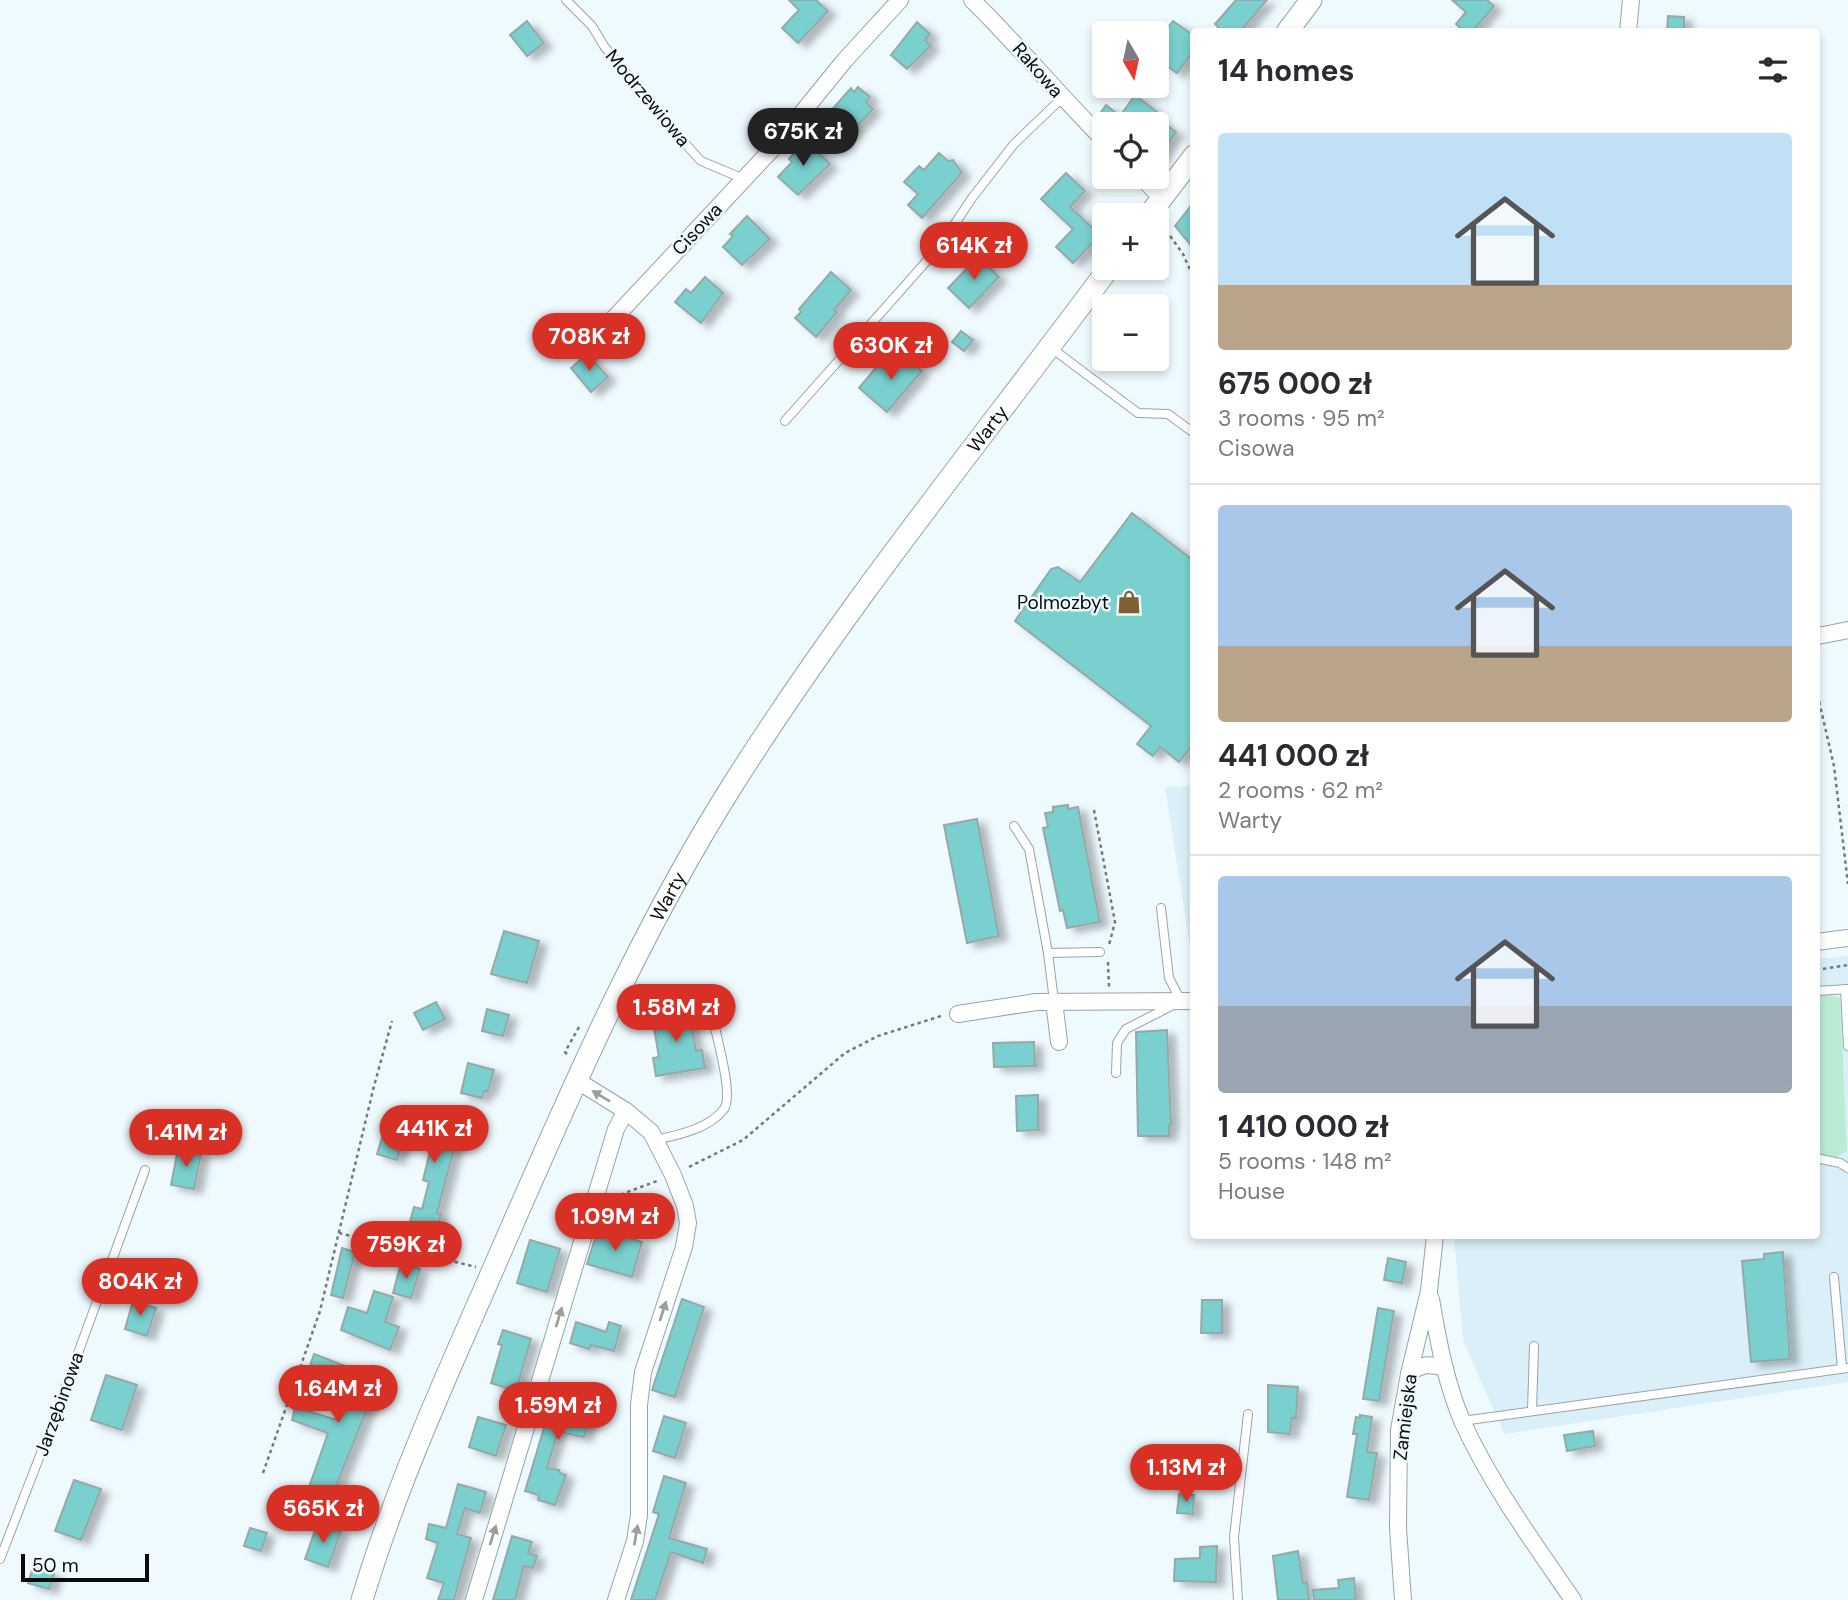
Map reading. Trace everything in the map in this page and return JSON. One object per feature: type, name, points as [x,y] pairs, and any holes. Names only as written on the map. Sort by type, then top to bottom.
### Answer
[{"type":"main road","points":[[1290,28],[1311,0]]},
{"type":"main road","points":[[1158,203],[1190,161]]},
{"type":"main road","name":"Warty","points":[[362,1600],[409,1464],[576,1080],[648,932],[704,833],[762,740],[861,599],[1100,280]]},
{"type":"street","name":"Cisowa","points":[[603,330],[775,146],[888,10],[900,0]]},
{"type":"street","name":"Rakowa","points":[[972,0],[1092,129]]},
{"type":"street","points":[[1628,28],[1631,0]]},
{"type":"street","points":[[1153,189],[1162,198]]},
{"type":"street","points":[[1820,636],[1848,630]]},
{"type":"street","points":[[1820,942],[1848,938]]},
{"type":"street","points":[[1054,1001],[1059,1042]]},
{"type":"street","points":[[958,1014],[1036,1002],[1187,1001]]},
{"type":"street","points":[[576,1080],[626,1111],[642,1123],[656,1140],[685,1206],[688,1223],[684,1247],[643,1372],[639,1405],[639,1515],[635,1541],[616,1600]]},
{"type":"street","points":[[474,1600],[616,1129],[626,1111]]},
{"type":"street","name":"Zamiejska","points":[[1403,1600],[1398,1528],[1399,1430],[1429,1291],[1435,1239]]},
{"type":"street","points":[[1429,1291],[1445,1368],[1462,1421],[1499,1489],[1573,1600]]},
{"type":"street","points":[[1409,1374],[1419,1366],[1432,1364],[1445,1368]]},
{"type":"lane","name":"Modrzewiowa","points":[[566,0],[592,26],[604,46],[701,161],[744,179]]},
{"type":"lane","points":[[785,421],[940,246],[972,198],[1014,144],[1062,98]]},
{"type":"lane","points":[[1050,347],[1138,413],[1168,414],[1190,430]]},
{"type":"lane","points":[[1014,826],[1029,849],[1054,1001]]},
{"type":"lane","points":[[1115,1073],[1117,1043],[1126,1029],[1141,1019],[1187,1001],[1168,978],[1161,908]]},
{"type":"lane","points":[[1048,953],[1100,952]]},
{"type":"lane","points":[[1820,991],[1847,989],[1848,1046]]},
{"type":"lane","points":[[656,1140],[681,1134],[709,1122],[726,1108],[728,1095],[713,1018]]},
{"type":"lane","points":[[1820,1159],[1840,1163],[1848,1168]]},
{"type":"lane","name":"Jarzębinowa","points":[[0,1559],[145,1170]]},
{"type":"lane","points":[[1462,1421],[1845,1368],[1834,1277]]},
{"type":"lane","points":[[1532,1411],[1534,1346]]},
{"type":"lane","points":[[1238,1600],[1234,1537],[1248,1414]]},
{"type":"path","points":[[1162,198],[1168,233],[1190,271]]},
{"type":"path","points":[[1820,705],[1834,766],[1848,884]]},
{"type":"path","points":[[1094,810],[1115,922],[1108,951],[1109,1001]]},
{"type":"path","points":[[1820,969],[1848,965]]},
{"type":"path","points":[[673,1175],[743,1140],[845,1054],[878,1036],[936,1017],[958,1014]]},
{"type":"path","points":[[262,1473],[320,1311],[374,1086],[393,1021]]},
{"type":"path","points":[[594,1202],[599,1203],[642,1186]]},
{"type":"path","points":[[339,1233],[353,1234],[492,1271]]},
{"type":"shaded area","points":[[1190,786],[1190,946],[1165,787]]},
{"type":"shaded area","points":[[1848,956],[1848,1382],[1504,1434],[1463,1340],[1454,1239],[1820,1239],[1820,959]]},
{"type":"green space","points":[[1820,995],[1840,998],[1847,1151],[1835,1158],[1820,1154]]},
{"type":"building","points":[[789,0],[816,0],[828,11],[798,43],[782,28],[799,10]]},
{"type":"building","points":[[1236,0],[1267,0],[1243,28],[1219,28],[1215,24]]},
{"type":"building","points":[[1452,0],[1487,0],[1494,6],[1475,28],[1460,28],[1456,24],[1466,12]]},
{"type":"building","points":[[1668,16],[1684,17],[1684,28],[1667,28]]},
{"type":"building","points":[[527,21],[544,43],[527,56],[510,35]]},
{"type":"building","points":[[1173,21],[1190,33],[1190,55],[1177,73],[1169,67],[1169,26]]},
{"type":"building","points":[[917,22],[930,34],[925,40],[931,46],[907,69],[891,55]]},
{"type":"building","points":[[858,87],[870,97],[866,102],[873,109],[850,134],[828,114],[851,88],[854,92]]},
{"type":"building","points":[[1133,98],[1139,98],[1157,112],[1123,112]]},
{"type":"building","points":[[1106,105],[1115,112],[1101,112]]},
{"type":"building","points":[[1169,127],[1176,132],[1169,143]]},
{"type":"building","points":[[805,141],[830,164],[798,195],[778,177],[792,162],[789,159]]},
{"type":"building","points":[[939,153],[948,161],[953,160],[962,173],[922,218],[908,205],[918,194],[904,182],[919,166],[924,170]]},
{"type":"building","points":[[1066,173],[1085,191],[1070,207],[1092,228],[1092,243],[1073,263],[1056,247],[1073,229],[1041,199]]},
{"type":"building","points":[[1190,207],[1190,244],[1175,226]]},
{"type":"building","points":[[747,216],[770,239],[742,265],[723,247],[733,236],[730,234]]},
{"type":"building","points":[[978,257],[999,277],[969,308],[948,288]]},
{"type":"building","points":[[831,272],[851,290],[816,337],[795,318],[801,312],[799,309]]},
{"type":"building","points":[[705,277],[723,293],[701,323],[675,302],[686,289],[691,293]]},
{"type":"building","points":[[961,331],[973,340],[964,351],[952,342]]},
{"type":"building","points":[[900,352],[922,371],[887,412],[859,388],[879,364],[886,370]]},
{"type":"building","points":[[587,354],[608,377],[591,392],[571,368]]},
{"type":"building","points":[[1132,513],[1190,558],[1190,748],[1179,762],[1160,747],[1153,756],[1137,744],[1151,726],[1015,621],[1051,569],[1058,567],[1080,582]]},
{"type":"building","points":[[1068,805],[1068,809],[1078,807],[1100,922],[1067,928],[1063,910],[1060,911],[1043,828],[1048,827],[1045,813],[1053,812],[1053,807]]},
{"type":"building","points":[[977,819],[999,936],[967,943],[944,825]]},
{"type":"building","points":[[504,931],[539,941],[527,983],[491,974]]},
{"type":"building","points":[[436,1002],[445,1019],[423,1030],[414,1013]]},
{"type":"building","points":[[487,1009],[509,1015],[503,1036],[482,1031]]},
{"type":"building","points":[[689,1010],[696,1051],[702,1050],[705,1068],[656,1076],[653,1058],[659,1057],[652,1016]]},
{"type":"building","points":[[1167,1030],[1171,1125],[1169,1136],[1138,1136],[1136,1032]]},
{"type":"building","points":[[1034,1042],[1035,1066],[994,1067],[993,1043]]},
{"type":"building","points":[[468,1063],[494,1070],[488,1091],[484,1091],[482,1098],[461,1093]]},
{"type":"building","points":[[1038,1095],[1038,1130],[1017,1131],[1016,1096]]},
{"type":"building","points":[[414,1111],[436,1116],[438,1112],[462,1119],[437,1213],[441,1214],[435,1236],[408,1229],[414,1207],[422,1209],[429,1182],[423,1180],[432,1143],[408,1136]]},
{"type":"building","points":[[382,1138],[402,1143],[397,1160],[377,1154]]},
{"type":"building","points":[[178,1149],[201,1153],[194,1189],[171,1185]]},
{"type":"building","points":[[598,1229],[642,1242],[632,1277],[587,1264]]},
{"type":"building","points":[[530,1240],[560,1249],[547,1292],[517,1283]]},
{"type":"building","points":[[342,1248],[355,1252],[343,1298],[331,1295]]},
{"type":"building","points":[[1783,1252],[1790,1359],[1751,1362],[1742,1261],[1764,1259],[1764,1254]]},
{"type":"building","points":[[1388,1258],[1406,1262],[1402,1283],[1384,1280]]},
{"type":"building","points":[[401,1263],[420,1269],[411,1298],[393,1293]]},
{"type":"building","points":[[374,1291],[393,1297],[385,1322],[399,1327],[390,1350],[341,1330],[348,1307],[367,1313]]},
{"type":"building","points":[[682,1299],[704,1307],[675,1397],[652,1390]]},
{"type":"building","points":[[1202,1300],[1222,1300],[1222,1333],[1201,1333]]},
{"type":"building","points":[[133,1301],[156,1308],[147,1336],[125,1329]]},
{"type":"building","points":[[1378,1308],[1394,1311],[1379,1401],[1363,1399]]},
{"type":"building","points":[[576,1322],[606,1332],[609,1322],[621,1326],[614,1351],[591,1345],[589,1349],[570,1343]]},
{"type":"building","points":[[503,1330],[531,1339],[516,1391],[491,1383],[502,1345],[498,1344]]},
{"type":"building","points":[[314,1354],[379,1379],[331,1499],[308,1490],[328,1433],[292,1420],[295,1407],[337,1420],[352,1386],[343,1383],[344,1379],[310,1366]]},
{"type":"building","points":[[106,1375],[137,1385],[122,1430],[91,1420]]},
{"type":"building","points":[[575,1383],[594,1388],[585,1419],[589,1421],[584,1437],[558,1432],[547,1468],[559,1470],[566,1475],[555,1505],[538,1500],[539,1495],[525,1491],[553,1398],[569,1403]]},
{"type":"building","points":[[1268,1385],[1298,1387],[1296,1418],[1292,1418],[1290,1434],[1268,1432]]},
{"type":"building","points":[[1360,1415],[1372,1417],[1367,1452],[1377,1453],[1369,1500],[1347,1497],[1357,1434],[1353,1434],[1356,1417],[1360,1418]]},
{"type":"building","points":[[664,1416],[686,1423],[675,1458],[653,1451]]},
{"type":"building","points":[[478,1417],[506,1425],[496,1456],[469,1447]]},
{"type":"building","points":[[1593,1431],[1595,1446],[1567,1451],[1564,1435]]},
{"type":"building","points":[[664,1476],[686,1483],[669,1538],[707,1549],[703,1563],[671,1552],[655,1600],[631,1600],[659,1514],[653,1512]]},
{"type":"building","points":[[74,1480],[101,1489],[81,1540],[55,1531]]},
{"type":"building","points":[[458,1484],[486,1492],[480,1513],[465,1508],[457,1534],[471,1538],[454,1600],[438,1600],[444,1583],[427,1578],[438,1543],[426,1539],[429,1524],[446,1528]]},
{"type":"building","points":[[1179,1494],[1194,1495],[1193,1514],[1177,1513]]},
{"type":"building","points":[[318,1522],[341,1531],[328,1567],[305,1559]]},
{"type":"building","points":[[250,1528],[267,1533],[261,1551],[244,1546]]},
{"type":"building","points":[[512,1536],[532,1542],[528,1553],[537,1556],[533,1568],[524,1566],[515,1600],[493,1600]]},
{"type":"building","points":[[1217,1546],[1216,1582],[1174,1581],[1175,1559],[1200,1558],[1200,1547]]},
{"type":"building","points":[[1298,1551],[1303,1583],[1307,1582],[1309,1600],[1278,1600],[1273,1556]]},
{"type":"building","points":[[33,1567],[54,1574],[49,1589],[28,1583]]},
{"type":"building","points":[[1354,1578],[1356,1600],[1314,1600],[1313,1590],[1339,1588],[1338,1580]]},
{"type":"place","name":"Polmozbyt","points":[[1129,602]]}]
